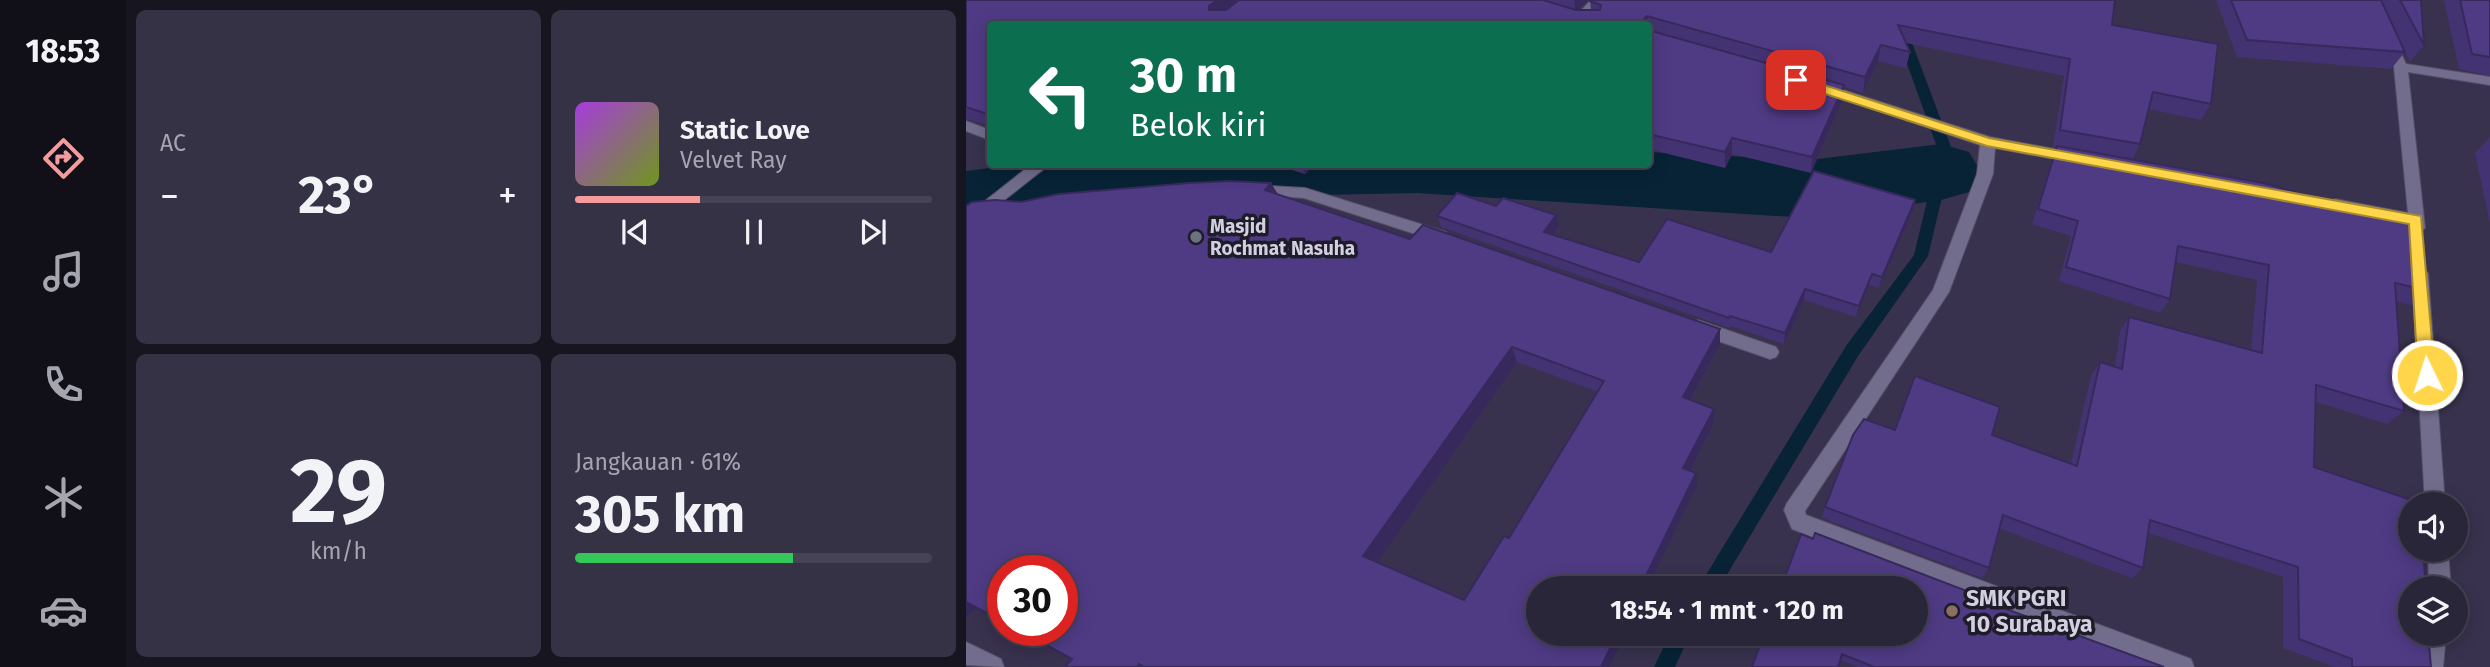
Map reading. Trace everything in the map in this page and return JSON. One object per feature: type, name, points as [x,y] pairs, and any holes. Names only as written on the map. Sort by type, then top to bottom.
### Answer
[{"type":"street","points":[[1584,21],[1573,18],[1598,0]]},
{"type":"street","points":[[2370,0],[2401,67],[2419,254],[2434,492]]},
{"type":"street","points":[[2401,67],[2490,81]]},
{"type":"street","points":[[1805,83],[1987,142],[2095,161]]},
{"type":"street","points":[[966,126],[987,134]]},
{"type":"street","points":[[1987,142],[1985,174],[1941,292],[1794,510],[1794,516],[1799,522],[2183,667]]},
{"type":"street","points":[[966,224],[1002,203],[1040,168]]},
{"type":"street","points":[[1241,190],[1305,193],[1379,214],[1457,242]]},
{"type":"street","points":[[2323,203],[2416,220]]},
{"type":"street","points":[[1679,320],[1770,352]]},
{"type":"street","points":[[2432,667],[2434,646]]},
{"type":"street","points":[[966,653],[993,667]]},
{"type":"building","points":[[966,0],[1217,0],[1209,6],[1209,10],[1226,10],[1239,0],[1543,0],[1576,10],[1600,10],[1601,5],[1591,0],[2115,0],[2112,25],[2218,44],[2211,104],[2153,92],[2140,144],[2060,130],[2070,59],[1898,25],[1910,52],[1881,45],[1865,77],[1647,16],[1644,21],[987,21],[987,114],[966,107]]},
{"type":"building","points":[[2231,0],[2381,0],[2405,52],[2247,40]]},
{"type":"building","points":[[2400,0],[2421,0],[2424,45]]},
{"type":"building","points":[[2460,0],[2490,0],[2490,57],[2472,54]]},
{"type":"building","points":[[1652,31],[1844,85],[1812,157],[1732,138],[1725,152],[1652,135]]},
{"type":"building","points":[[2057,146],[2263,183],[2421,227],[2426,290],[2395,283],[2404,411],[2316,385],[2314,467],[2398,496],[2398,562],[2424,562],[2425,576],[2398,576],[2398,646],[2429,646],[2431,667],[2352,667],[2352,659],[2299,639],[2298,567],[2150,520],[2143,568],[2003,515],[1989,568],[1825,507],[1853,435],[1864,419],[1895,430],[1915,376],[2000,407],[1992,435],[2077,466],[2100,362],[2122,369],[2129,317],[2262,353],[2269,265],[2178,246],[2170,299],[2066,267],[2078,221],[2038,209]]},
{"type":"building","points":[[1814,171],[1915,200],[1882,277],[1872,274],[1859,306],[1805,289],[1785,333],[1730,316],[1729,318],[1437,216],[1457,193],[1496,206],[1503,198],[1556,215],[1544,232],[1639,262],[1667,219],[1771,252]]},
{"type":"building","points":[[1189,183],[1271,183],[1265,190],[1410,239],[1423,225],[1720,329],[1683,397],[1714,409],[1683,468],[1696,473],[1646,576],[1526,576],[1526,646],[1611,646],[1601,667],[1144,667],[1139,664],[1137,667],[1065,667],[1072,659],[1048,646],[1078,646],[1078,555],[987,555],[987,613],[966,602],[966,206],[972,202],[1021,202],[1059,194]],"holes":[[[1512,347],[1604,381],[1509,538],[1504,536],[1464,600],[1363,556]]]},
{"type":"building","name":"SMK PGRI 10 Surabaya","points":[[1815,533],[1928,576],[1785,576],[1801,534],[1813,539]]},
{"type":"building","name":"SMK PGRI 10 Surabaya","points":[[1928,576],[1980,596],[1979,599],[2164,667],[1874,667],[1842,654],[1838,667],[1752,667],[1760,646],[1928,646]]},
{"type":"waterway","points":[[1715,576],[1852,351],[1921,256],[1941,172],[1944,147],[1890,0]]},
{"type":"waterway","points":[[966,200],[1213,170],[1315,168]]},
{"type":"waterway","points":[[1451,168],[1809,189],[1941,172]]},
{"type":"waterway","points":[[1664,667],[1674,646]]},
{"type":"place","name":"Masjid Rochmat Nasuha","points":[[1196,237]]},
{"type":"place","name":"SMK PGRI 10 Surabaya","points":[[1952,611]]},
{"type":"route","points":[[1796,80],[1987,142],[2416,220],[2427,375]]}]
